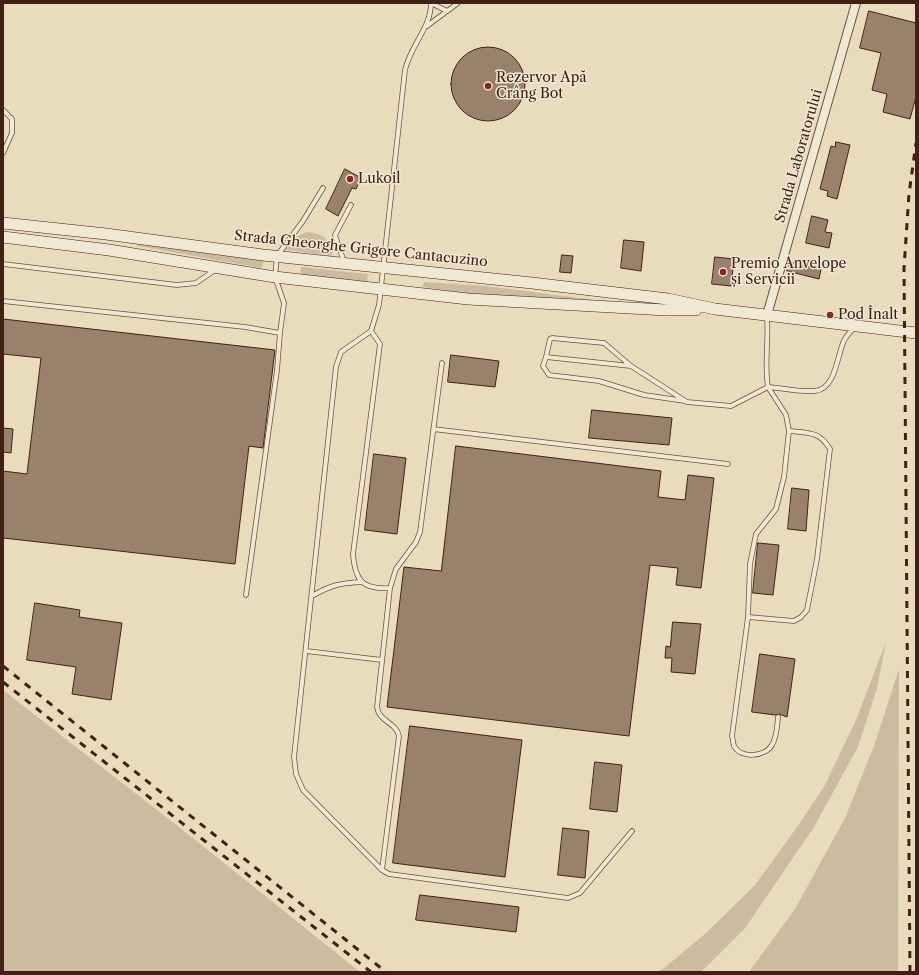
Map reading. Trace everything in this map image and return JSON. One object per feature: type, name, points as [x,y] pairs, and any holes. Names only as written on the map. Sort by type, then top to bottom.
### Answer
[{"type":"main road","name":"Strada Gheorghe Grigore Cantacuzino","points":[[3,223],[106,234],[277,256],[652,297],[715,309],[916,333]]},
{"type":"main road","name":"Strada Gheorghe Grigore Cantacuzino","points":[[3,237],[109,250],[275,277],[497,302],[666,310],[715,309]]},
{"type":"street","name":"Strada Laboratorului","points":[[767,315],[856,3]]},
{"type":"lane","points":[[447,11],[431,3],[430,17],[412,48],[405,70],[379,306],[371,331],[342,352],[336,367],[294,756],[296,774],[302,790],[382,870],[389,874],[568,898],[580,893],[632,831]]},
{"type":"lane","points":[[426,26],[458,3]]},
{"type":"lane","points":[[3,110],[12,119],[12,133],[3,153]]},
{"type":"lane","points":[[246,595],[277,370],[284,303],[275,277],[277,256],[303,221],[323,188]]},
{"type":"lane","points":[[345,263],[335,235],[351,205]]},
{"type":"lane","points":[[3,264],[177,285],[196,283],[218,268]]},
{"type":"lane","points":[[3,301],[245,327],[280,333]]},
{"type":"lane","points":[[767,315],[768,340],[766,375],[768,387],[786,415],[790,431],[784,477],[776,509],[756,534],[750,564],[748,617],[732,736],[734,746],[742,753],[756,755],[765,753],[772,746],[776,734],[778,717]]},
{"type":"lane","points":[[687,402],[631,366],[604,343],[554,337],[550,340],[543,366],[549,375],[599,381],[644,395],[687,402],[730,406],[768,387],[816,390],[824,387],[832,376],[844,341],[855,326]]},
{"type":"lane","points":[[371,331],[380,344],[353,554],[354,571],[362,582],[368,587],[390,588]]},
{"type":"lane","points":[[546,357],[631,366]]},
{"type":"lane","points":[[382,870],[398,736],[394,726],[381,718],[378,712],[390,588],[396,569],[414,546],[420,532],[442,363]]},
{"type":"lane","points":[[433,429],[728,464]]},
{"type":"lane","points":[[748,617],[794,621],[801,617],[807,610],[817,559],[830,449],[824,440],[814,434],[790,431]]},
{"type":"lane","points":[[312,596],[341,582],[362,582]]},
{"type":"lane","points":[[306,652],[382,660]]},
{"type":"shaded area","points":[[307,232],[318,234],[325,238],[330,245],[332,256],[286,250],[294,238]]},
{"type":"shaded area","points":[[141,243],[264,261],[261,268],[138,246],[137,244]]},
{"type":"shaded area","points":[[301,267],[368,274],[367,283],[300,276]]},
{"type":"shaded area","points":[[424,282],[486,286],[611,302],[483,296],[422,287]]},
{"type":"shaded area","points":[[886,642],[877,688],[858,747],[814,827],[745,928],[701,972],[655,972],[663,969],[706,933],[755,885],[795,830],[825,785],[856,720]]},
{"type":"shaded area","points":[[899,669],[898,972],[749,972],[795,909],[845,818],[874,746]]},
{"type":"shaded area","points":[[3,690],[198,842],[360,972],[3,972]]},
{"type":"building","points":[[869,11],[916,23],[916,97],[910,119],[883,112],[887,94],[872,90],[881,53],[860,48]]},
{"type":"building","name":"Rezervor Apă Crâng Bot","points":[[488,47],[509,53],[519,63],[525,84],[519,105],[509,115],[488,121],[467,115],[457,105],[451,84],[457,63],[467,53]]},
{"type":"building","points":[[836,142],[850,145],[837,199],[827,196],[828,191],[820,189],[831,146],[835,147]]},
{"type":"building","points":[[345,169],[361,178],[356,189],[352,188],[338,216],[326,209]]},
{"type":"building","points":[[812,216],[828,220],[825,232],[832,233],[829,248],[806,243]]},
{"type":"building","points":[[624,240],[644,242],[641,271],[621,268]]},
{"type":"building","points":[[562,255],[573,256],[571,273],[560,272]]},
{"type":"building","name":"Premio Anvelope și Servicii","points":[[715,257],[734,259],[731,286],[712,284]]},
{"type":"building","points":[[790,262],[821,269],[819,279],[787,271]]},
{"type":"building","points":[[3,319],[275,350],[263,448],[249,446],[235,564],[3,538],[3,471],[27,474],[41,358],[3,354]]},
{"type":"building","points":[[451,355],[499,361],[495,387],[448,382]]},
{"type":"building","points":[[592,410],[672,418],[669,445],[589,438]]},
{"type":"building","points":[[3,428],[13,429],[11,453],[3,452]]},
{"type":"building","points":[[456,446],[661,471],[658,497],[685,500],[688,475],[714,478],[701,588],[676,585],[678,568],[650,565],[629,736],[387,707],[404,567],[441,571]]},
{"type":"building","points":[[374,454],[406,458],[397,534],[365,530]]},
{"type":"building","points":[[792,488],[809,490],[806,531],[788,529]]},
{"type":"building","points":[[758,543],[779,545],[773,595],[753,593]]},
{"type":"building","points":[[35,603],[80,610],[79,617],[122,623],[111,700],[72,694],[76,667],[27,660]]},
{"type":"building","points":[[673,622],[701,624],[695,674],[671,672],[672,658],[665,658],[666,646],[670,647]]},
{"type":"building","points":[[760,654],[795,659],[787,717],[779,714],[775,715],[752,712]]},
{"type":"building","points":[[410,726],[522,740],[505,877],[393,863]]},
{"type":"building","points":[[595,762],[622,765],[617,812],[590,809]]},
{"type":"building","points":[[563,828],[589,831],[585,878],[558,875]]},
{"type":"building","points":[[420,895],[519,907],[516,932],[416,920]]},
{"type":"railway","points":[[910,972],[904,268],[909,194],[916,143]]},
{"type":"railway","points":[[3,666],[386,972]]},
{"type":"railway","points":[[3,682],[371,972]]},
{"type":"place","name":"Rezervor Apă Crâng Bot","points":[[488,86]]},
{"type":"place","name":"Lukoil","points":[[350,179]]},
{"type":"place","name":"Premio Anvelope și Servicii","points":[[723,272]]},
{"type":"place","name":"Pod Înalt","points":[[830,315]]}]
